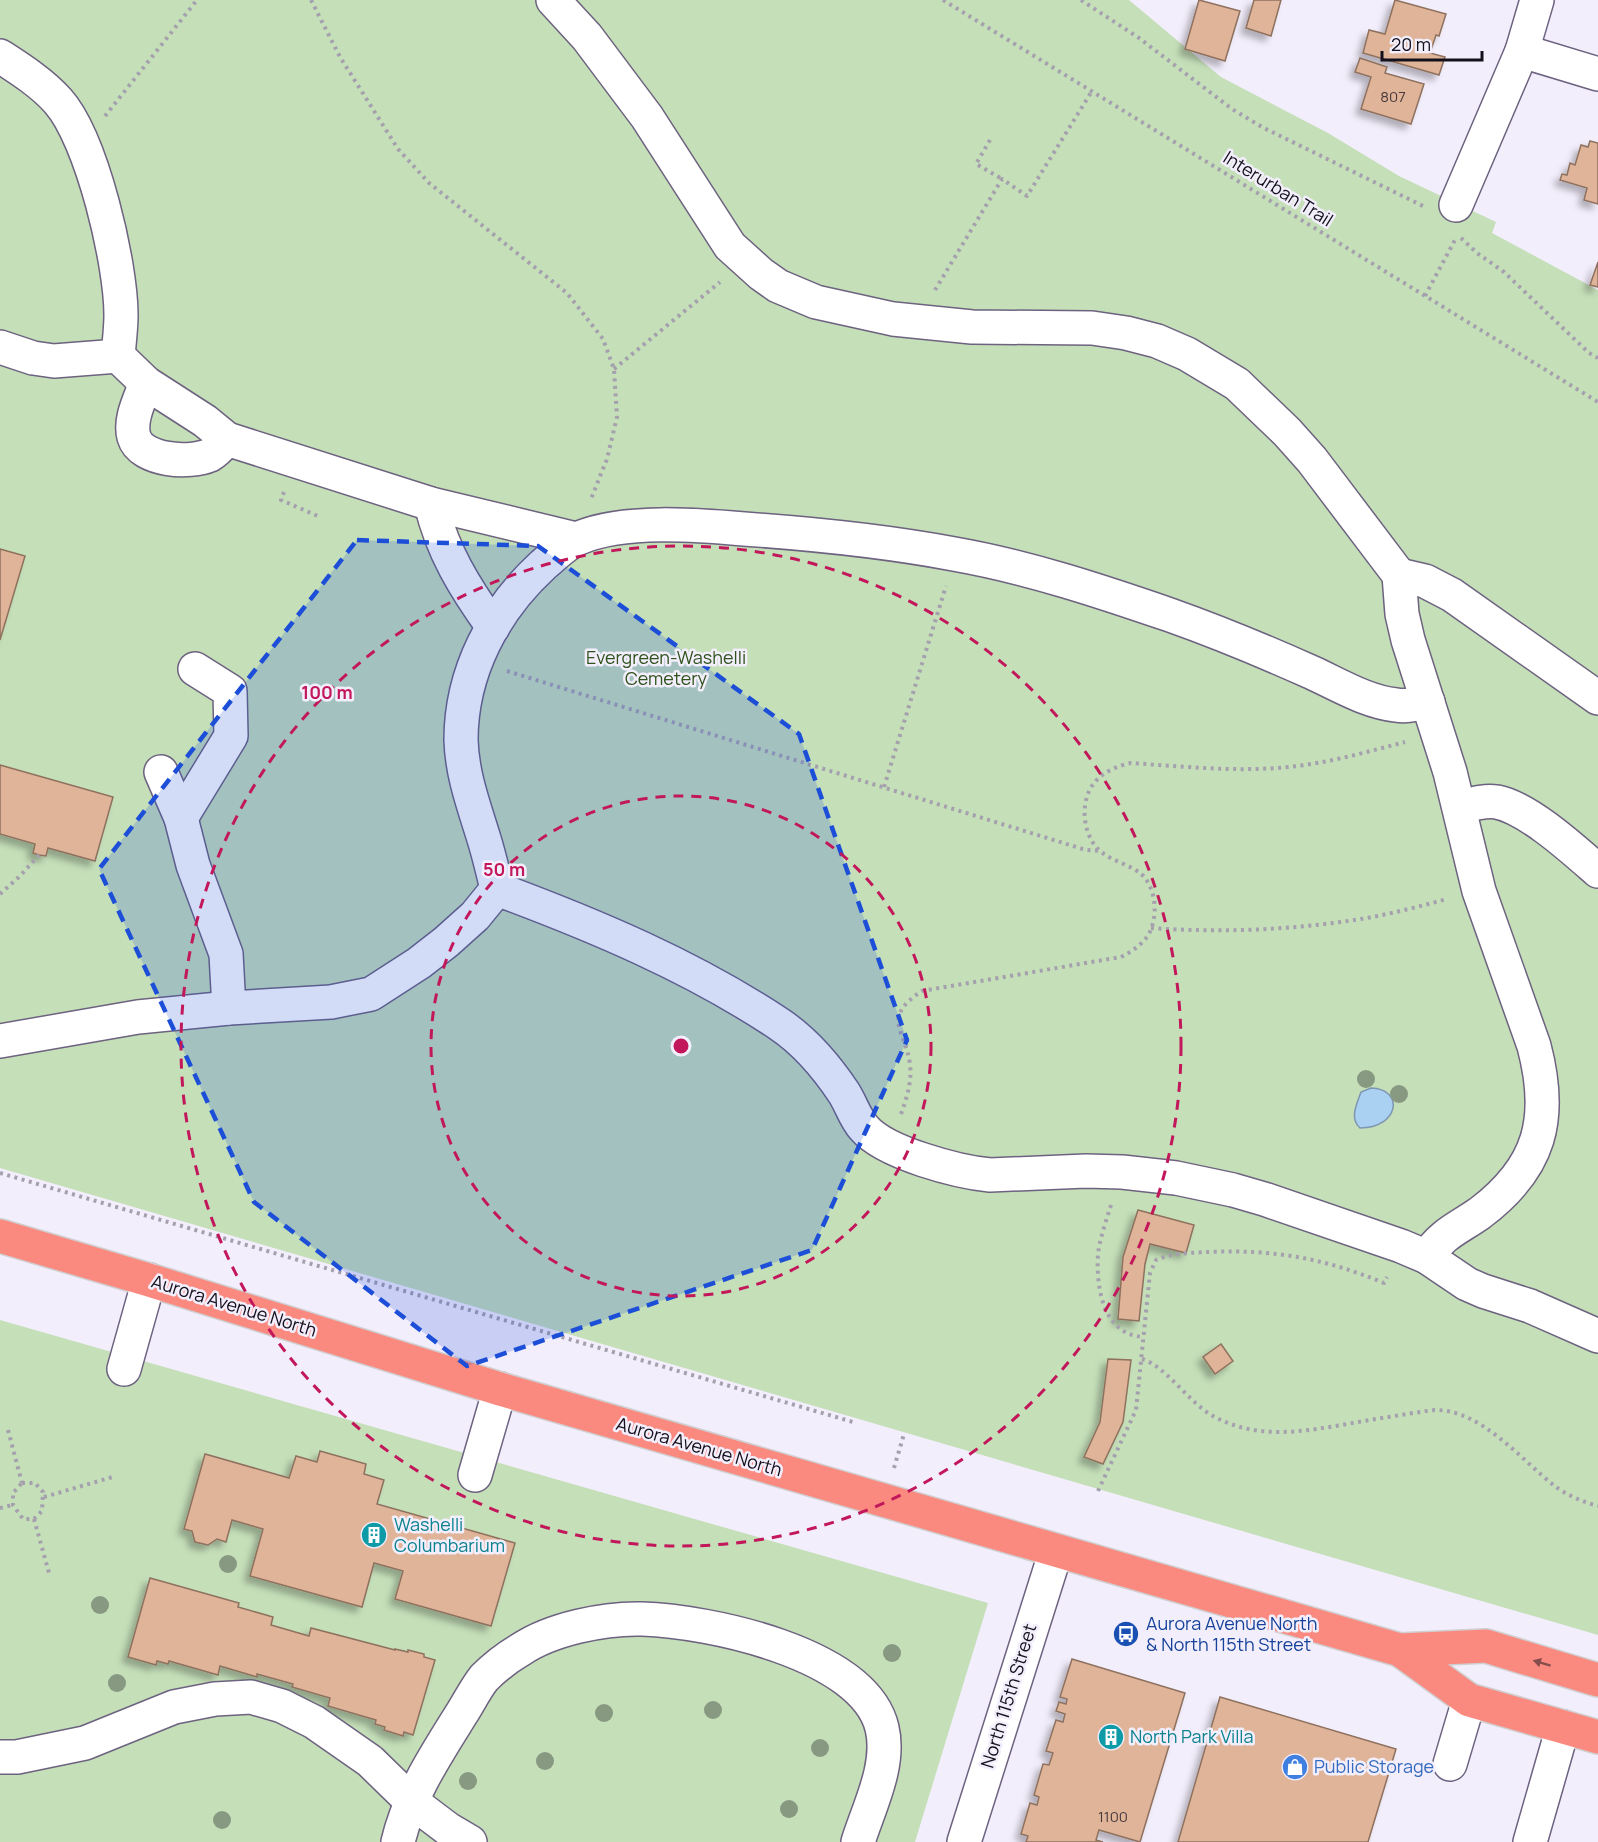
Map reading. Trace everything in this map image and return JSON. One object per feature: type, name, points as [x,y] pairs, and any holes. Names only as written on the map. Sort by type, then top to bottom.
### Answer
[{"type":"highway","name":"Aurora Avenue North","points":[[0,1236],[500,1389],[1400,1650],[1486,1646],[1598,1680]]},
{"type":"highway","name":"Aurora Avenue North","points":[[1400,1650],[1469,1700],[1598,1737]]},
{"type":"street","points":[[554,0],[587,37],[626,87],[730,246],[745,261],[778,286],[816,302],[868,315],[972,327],[1092,328],[1157,341],[1187,354],[1237,384],[1287,432],[1312,460],[1399,575],[1402,614],[1408,640],[1439,733],[1460,807],[1479,891],[1534,1046],[1543,1091],[1541,1127],[1536,1144],[1528,1162],[1510,1185],[1478,1214],[1414,1252]]},
{"type":"street","points":[[1448,219],[1522,51],[1537,0]]},
{"type":"street","points":[[1522,51],[1598,74]]},
{"type":"street","points":[[0,56],[32,78],[58,100],[84,142],[103,208],[118,279],[121,314],[118,356]]},
{"type":"street","points":[[0,347],[33,358],[54,361],[118,356],[146,383],[205,421],[227,439],[431,504],[576,539]]},
{"type":"street","points":[[146,383],[133,421],[133,435],[137,445],[146,453],[168,458],[198,458],[210,455],[227,439]]},
{"type":"street","points":[[431,504],[436,526],[448,557],[493,627]]},
{"type":"street","points":[[497,889],[464,773],[461,739],[463,709],[475,661],[493,627],[520,588],[576,539],[611,530],[687,525],[861,539],[956,554],[1003,564],[1081,586],[1174,617],[1378,701],[1397,705],[1428,702]]},
{"type":"street","points":[[1399,575],[1425,581],[1452,595],[1598,698]]},
{"type":"street","points":[[181,818],[231,736],[230,691],[195,669]]},
{"type":"street","points":[[161,772],[181,818],[193,865],[226,954],[229,1008]]},
{"type":"street","points":[[1460,807],[1479,802],[1497,802],[1515,808],[1564,842],[1598,871]]},
{"type":"street","points":[[0,1041],[105,1022],[229,1008],[332,1002],[371,994],[419,963],[446,942],[474,916],[497,889]]},
{"type":"street","points":[[497,889],[630,943],[754,1008],[805,1044],[835,1080],[865,1130],[878,1141],[890,1146],[946,1168],[974,1174],[1122,1172],[1176,1178],[1233,1190],[1414,1252],[1483,1292],[1530,1306],[1598,1336]]},
{"type":"street","points":[[124,1370],[149,1280]]},
{"type":"street","points":[[474,1475],[500,1389]]},
{"type":"street","name":"North 115th Street","points":[[964,1842],[1056,1551]]},
{"type":"street","points":[[398,1842],[411,1801],[446,1740],[480,1667],[554,1633],[584,1625],[640,1619],[711,1626],[752,1637],[796,1653],[838,1673],[865,1697],[882,1726],[885,1746],[880,1775],[858,1842]]},
{"type":"street","points":[[0,1757],[17,1757],[85,1743],[174,1707],[216,1699],[251,1697],[282,1706],[314,1722],[370,1761],[411,1801],[448,1829],[470,1842]]},
{"type":"street","points":[[1450,1764],[1469,1700]]},
{"type":"street","points":[[1530,1842],[1563,1726]]},
{"type":"path","points":[[84,142],[197,0]]},
{"type":"path","points":[[311,0],[340,57],[398,149],[429,183],[567,293],[603,339],[614,369],[617,402],[615,430],[607,459],[576,539]]},
{"type":"path","name":"Interurban Trail","points":[[944,0],[1598,402]]},
{"type":"path","points":[[1081,0],[1139,38],[1232,110],[1448,219],[1477,253],[1504,272],[1589,353],[1598,358]]},
{"type":"path","points":[[990,140],[976,164],[1027,196],[1092,91]]},
{"type":"path","points":[[916,322],[1002,179]]},
{"type":"path","points":[[1425,296],[1448,219]]},
{"type":"path","points":[[614,369],[745,261]]},
{"type":"path","points":[[884,787],[956,554]]},
{"type":"path","points":[[475,661],[1086,850],[1101,851]]},
{"type":"path","points":[[890,1146],[910,1087],[909,1058],[897,1026],[901,1009],[908,1002],[922,991],[1121,957],[1136,948],[1148,936],[1154,899],[1152,889],[1139,873],[1101,851],[1092,840],[1085,822],[1086,802],[1094,783],[1100,776],[1131,763],[1190,768],[1270,768],[1311,764],[1439,733]]},
{"type":"path","points":[[0,894],[39,855]]},
{"type":"path","points":[[1151,928],[1247,931],[1312,926],[1369,918],[1479,891]]},
{"type":"path","points":[[1122,1172],[1101,1237],[1098,1252],[1099,1280],[1106,1309],[1117,1328],[1125,1334],[1144,1338]]},
{"type":"path","points":[[0,1173],[853,1422]]},
{"type":"path","points":[[1098,1491],[1136,1410],[1150,1273],[1156,1260],[1189,1253],[1239,1251],[1292,1255],[1337,1265],[1384,1282],[1414,1252]]},
{"type":"path","points":[[1142,1359],[1156,1365],[1195,1404],[1223,1420],[1262,1432],[1317,1430],[1434,1410],[1452,1411],[1489,1431],[1566,1493],[1598,1506]]},
{"type":"path","points":[[8,1430],[22,1483]]},
{"type":"path","points":[[44,1497],[116,1476]]},
{"type":"path","points":[[22,1483],[35,1483],[43,1492],[42,1512],[34,1519],[23,1519],[13,1505],[13,1493],[22,1483]]},
{"type":"path","points":[[0,1508],[13,1505]]},
{"type":"path","points":[[34,1519],[49,1573]]},
{"type":"highlighted area","points":[[357,540],[538,546],[799,734],[907,1040],[812,1250],[467,1366],[254,1202],[99,869]]},
{"type":"green space","name":"Evergreen-Washelli Cemetery","points":[[0,0],[1129,0],[1221,77],[1328,133],[1399,176],[1496,222],[1492,233],[1598,290],[1598,1635],[0,1168]]},
{"type":"green space","points":[[0,1320],[988,1603],[915,1842],[0,1842]]},
{"type":"water","points":[[1371,1088],[1382,1090],[1389,1095],[1393,1101],[1393,1108],[1390,1116],[1383,1122],[1360,1128],[1354,1115],[1356,1106],[1361,1092]]},
{"type":"building","points":[[1199,0],[1240,11],[1225,61],[1185,49]]},
{"type":"building","points":[[1254,0],[1281,0],[1271,36],[1246,28]]},
{"type":"building","points":[[1395,0],[1446,14],[1439,36],[1436,35],[1430,53],[1445,57],[1439,75],[1363,53],[1369,30],[1385,34]]},
{"type":"building","points":[[1360,58],[1387,67],[1385,73],[1424,84],[1411,124],[1361,109],[1371,77],[1355,72]]},
{"type":"building","points":[[1590,141],[1598,143],[1598,204],[1584,200],[1587,188],[1560,180],[1562,174],[1567,175],[1570,163],[1575,165],[1581,145],[1588,147]]},
{"type":"building","points":[[1598,262],[1598,287],[1590,285]]},
{"type":"building","points":[[0,549],[25,556],[0,640]]},
{"type":"building","points":[[0,765],[113,797],[95,861],[48,848],[46,856],[39,855],[33,853],[35,844],[0,834]]},
{"type":"building","points":[[1138,1210],[1194,1225],[1186,1253],[1150,1244],[1145,1264],[1139,1321],[1118,1319],[1123,1257]]},
{"type":"building","points":[[1221,1344],[1233,1361],[1215,1374],[1203,1357]]},
{"type":"building","points":[[1108,1359],[1131,1360],[1123,1422],[1103,1464],[1084,1457],[1100,1422]]},
{"type":"building","name":"Washelli Columbarium","points":[[320,1451],[366,1464],[364,1474],[384,1480],[377,1504],[515,1543],[491,1626],[395,1599],[403,1571],[374,1563],[362,1607],[250,1576],[263,1529],[232,1520],[226,1542],[217,1539],[208,1545],[195,1542],[192,1531],[184,1529],[205,1454],[289,1478],[296,1456],[317,1462]]},
{"type":"building","points":[[150,1578],[239,1603],[238,1607],[273,1617],[271,1625],[309,1636],[311,1628],[395,1650],[424,1654],[424,1657],[435,1660],[413,1735],[404,1732],[403,1736],[384,1730],[385,1727],[375,1724],[376,1720],[328,1706],[330,1698],[257,1674],[257,1677],[220,1666],[218,1675],[169,1661],[168,1664],[157,1661],[156,1665],[128,1657]]},
{"type":"building","name":"North Park Villa","points":[[1072,1659],[1185,1693],[1140,1842],[1099,1830],[1096,1840],[1103,1842],[1026,1842],[1028,1836],[1021,1834],[1030,1803],[1037,1805],[1039,1797],[1034,1795],[1043,1764],[1049,1765],[1053,1753],[1046,1751],[1056,1720],[1063,1722],[1065,1714],[1056,1711],[1059,1702],[1066,1704],[1067,1699],[1060,1697]]},
{"type":"building","name":"Public Storage","points":[[1220,1697],[1396,1749],[1368,1842],[1178,1842]]},
{"type":"place","name":"Washelli Columbarium","points":[[374,1535]]},
{"type":"place","name":"Aurora Avenue North & North 115th Street","points":[[1126,1634]]},
{"type":"place","name":"North Park Villa","points":[[1111,1737]]},
{"type":"place","name":"Public Storage","points":[[1295,1767]]}]
